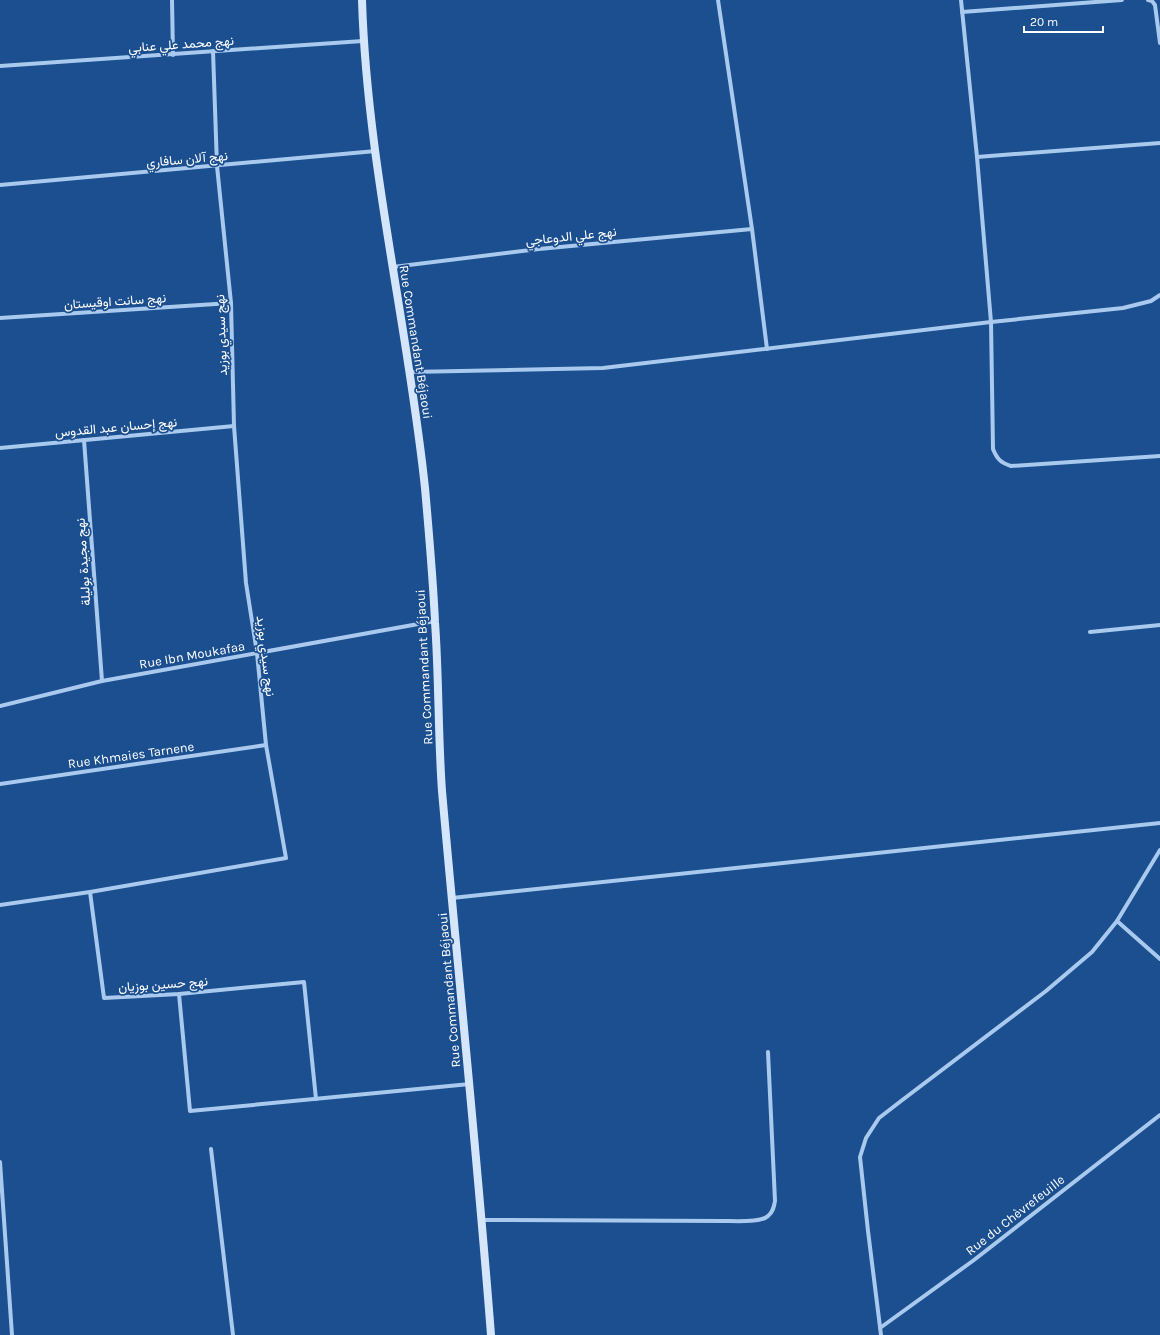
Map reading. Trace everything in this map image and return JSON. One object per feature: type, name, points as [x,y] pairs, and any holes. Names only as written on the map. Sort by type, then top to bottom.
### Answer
[{"type":"street","points":[[172,0],[174,54]]},
{"type":"street","name":"Rue Commandant Béjaoui","points":[[362,0],[363,41],[376,151],[410,372],[424,486],[435,621],[442,786],[470,1084],[491,1335]]},
{"type":"street","points":[[718,0],[752,229],[767,349]]},
{"type":"street","points":[[961,0],[977,157],[991,322],[993,449],[996,456],[1002,464],[1011,466],[1160,456]]},
{"type":"street","points":[[962,12],[1122,0]]},
{"type":"street","points":[[1148,0],[1152,1],[1155,5],[1160,43]]},
{"type":"street","name":"نهج محمد علي عنابي","points":[[0,66],[363,41]]},
{"type":"street","name":"نهج سيدي بوزيد","points":[[0,905],[90,892],[286,858],[266,745],[257,653],[246,583],[234,426],[231,303],[217,166],[213,51]]},
{"type":"street","points":[[977,157],[1160,143]]},
{"type":"street","name":"نهج آلان سافاري","points":[[0,185],[376,151]]},
{"type":"street","name":"نهج علي الدوعاجي","points":[[393,267],[540,249],[752,229]]},
{"type":"street","points":[[410,372],[603,368],[991,322],[1123,308],[1151,301],[1160,295]]},
{"type":"street","name":"نهج سانت اوقيستان","points":[[0,318],[231,303]]},
{"type":"street","name":"نهج إحسان عبد القدوس","points":[[0,448],[234,426]]},
{"type":"street","name":"نهج مجيدة بوليلة","points":[[84,440],[102,681]]},
{"type":"street","name":"Rue Ibn Moukafaa","points":[[0,706],[102,681],[435,621]]},
{"type":"street","points":[[1090,632],[1160,625]]},
{"type":"street","name":"Rue Khmaies Tarnene","points":[[0,784],[266,745]]},
{"type":"street","points":[[452,898],[1160,823]]},
{"type":"street","points":[[881,1335],[860,1158],[866,1138],[879,1118],[1046,991],[1092,952],[1117,921],[1160,850]]},
{"type":"street","name":"نهج حسين بوزيان","points":[[90,892],[104,998],[179,994],[304,982],[316,1099]]},
{"type":"street","points":[[1117,921],[1160,959]]},
{"type":"street","points":[[179,994],[190,1111],[470,1084]]},
{"type":"street","points":[[482,1220],[746,1221],[768,1217],[773,1210],[775,1201],[768,1052]]},
{"type":"street","name":"Rue du Chèvrefeuille","points":[[880,1328],[974,1260],[1160,1115]]},
{"type":"street","points":[[211,1149],[233,1335]]},
{"type":"street","points":[[0,1162],[12,1335]]}]
